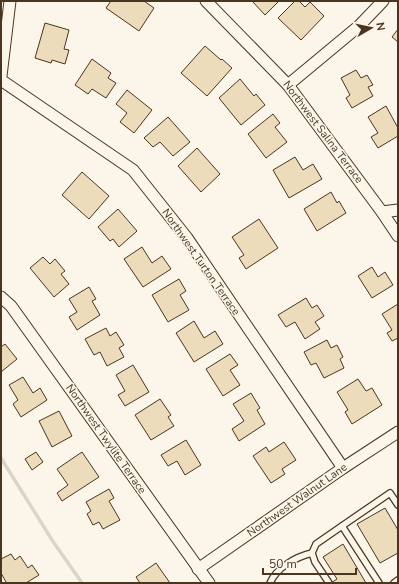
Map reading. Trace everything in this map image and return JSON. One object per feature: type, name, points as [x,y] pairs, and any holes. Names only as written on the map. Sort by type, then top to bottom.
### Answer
[{"type":"street","points":[[1,76],[10,1]]},
{"type":"street","name":"Northwest Salina Terrace","points":[[206,1],[288,85],[398,236]]},
{"type":"street","points":[[288,85],[359,26],[383,1]]},
{"type":"street","name":"Northwest Turton Terrace","points":[[1,80],[133,170],[187,238],[342,468]]},
{"type":"street","points":[[382,212],[398,210]]},
{"type":"street","name":"Northwest Twylite Terrace","points":[[1,297],[11,306],[209,583]]},
{"type":"street","name":"Northwest Walnut Lane","points":[[198,569],[342,468],[398,432]]},
{"type":"lane","points":[[329,583],[315,562],[312,553],[316,544],[390,493],[398,505]]},
{"type":"lane","points":[[342,526],[379,583]]},
{"type":"lane","points":[[270,583],[273,575],[293,560],[312,553]]},
{"type":"lane","points":[[394,583],[398,580]]},
{"type":"building","points":[[111,1],[144,1],[154,8],[139,31],[106,8]]},
{"type":"building","points":[[252,1],[279,1],[265,15]]},
{"type":"building","points":[[295,1],[299,1],[305,7],[310,2],[324,16],[301,40],[278,18]]},
{"type":"building","points":[[45,23],[69,30],[64,49],[69,50],[65,64],[52,60],[51,63],[35,58]]},
{"type":"building","points":[[398,29],[398,42],[392,37]]},
{"type":"building","points":[[205,46],[232,68],[207,96],[181,73]]},
{"type":"building","points":[[92,59],[111,73],[108,78],[116,83],[106,98],[92,89],[88,94],[75,85]]},
{"type":"building","points":[[356,70],[361,78],[367,75],[373,85],[368,87],[373,96],[352,108],[346,98],[350,95],[341,78]]},
{"type":"building","points":[[240,79],[254,96],[256,94],[265,105],[241,125],[219,98]]},
{"type":"building","points":[[127,90],[152,110],[134,133],[120,122],[127,113],[116,104]]},
{"type":"building","points":[[386,106],[398,128],[398,136],[378,148],[371,137],[378,133],[368,117]]},
{"type":"building","points":[[273,114],[280,123],[275,127],[287,142],[266,158],[248,134]]},
{"type":"building","points":[[168,117],[190,142],[173,156],[160,142],[153,147],[144,138]]},
{"type":"building","points":[[197,148],[220,174],[201,192],[178,166]]},
{"type":"building","points":[[295,157],[303,170],[313,164],[322,179],[289,198],[273,170]]},
{"type":"building","points":[[82,172],[109,196],[89,219],[62,195]]},
{"type":"building","points":[[331,192],[337,203],[339,201],[346,213],[317,231],[304,209]]},
{"type":"building","points":[[118,209],[137,231],[119,247],[113,239],[110,241],[98,227]]},
{"type":"building","points":[[259,219],[278,248],[246,269],[239,258],[244,255],[232,237]]},
{"type":"building","points":[[142,247],[152,263],[162,256],[171,269],[143,287],[124,259]]},
{"type":"building","points":[[43,257],[50,264],[55,259],[65,271],[61,274],[69,284],[54,297],[30,268]]},
{"type":"building","points":[[372,267],[378,277],[385,272],[393,285],[372,298],[358,276]]},
{"type":"building","points":[[179,279],[186,291],[180,295],[189,310],[168,322],[152,295]]},
{"type":"building","points":[[89,287],[96,299],[92,301],[100,315],[77,330],[69,317],[77,312],[69,299]]},
{"type":"building","points":[[306,298],[312,308],[317,305],[324,316],[315,322],[320,329],[305,339],[295,322],[286,327],[278,315]]},
{"type":"building","points":[[398,304],[398,338],[392,341],[387,333],[392,330],[382,314]]},
{"type":"building","points":[[194,321],[204,338],[215,331],[223,344],[194,362],[176,333]]},
{"type":"building","points":[[106,328],[110,336],[116,332],[124,345],[119,348],[124,357],[107,366],[100,352],[94,355],[85,339]]},
{"type":"building","points":[[327,340],[331,348],[337,345],[343,357],[340,359],[344,368],[324,378],[316,363],[311,365],[304,352]]},
{"type":"building","points":[[5,344],[17,359],[1,372],[1,347]]},
{"type":"building","points":[[230,354],[238,365],[230,370],[240,385],[223,396],[206,369]]},
{"type":"building","points":[[133,365],[149,392],[125,406],[118,395],[125,391],[116,375]]},
{"type":"building","points":[[23,377],[33,393],[40,388],[47,400],[21,417],[13,404],[18,400],[9,385]]},
{"type":"building","points":[[358,379],[366,391],[372,388],[382,405],[352,424],[345,412],[348,410],[337,392]]},
{"type":"building","points":[[251,393],[260,408],[257,410],[265,424],[239,441],[232,429],[244,421],[233,404]]},
{"type":"building","points":[[160,399],[171,415],[168,417],[174,426],[151,440],[135,415]]},
{"type":"building","points":[[59,411],[72,436],[52,447],[39,421]]},
{"type":"building","points":[[186,440],[201,465],[185,475],[177,461],[168,466],[161,455]]},
{"type":"building","points":[[284,442],[296,460],[282,469],[285,474],[271,483],[253,456],[266,447],[269,452]]},
{"type":"building","points":[[36,452],[43,462],[32,470],[25,459]]},
{"type":"building","points":[[82,452],[99,477],[62,501],[57,493],[68,485],[57,469]]},
{"type":"building","points":[[109,489],[114,498],[109,501],[120,520],[103,529],[99,522],[93,525],[87,514],[91,511],[86,502]]},
{"type":"building","points":[[385,508],[398,530],[398,553],[380,563],[357,524]]},
{"type":"building","points":[[343,544],[366,583],[331,583],[337,579],[323,557]]},
{"type":"building","points":[[11,554],[15,560],[20,556],[28,568],[32,565],[39,575],[26,583],[5,583],[6,582],[1,573],[1,559]]},
{"type":"building","points":[[156,563],[170,583],[140,583],[136,577]]},
{"type":"waterway","points":[[1,458],[52,540],[82,583]]}]
